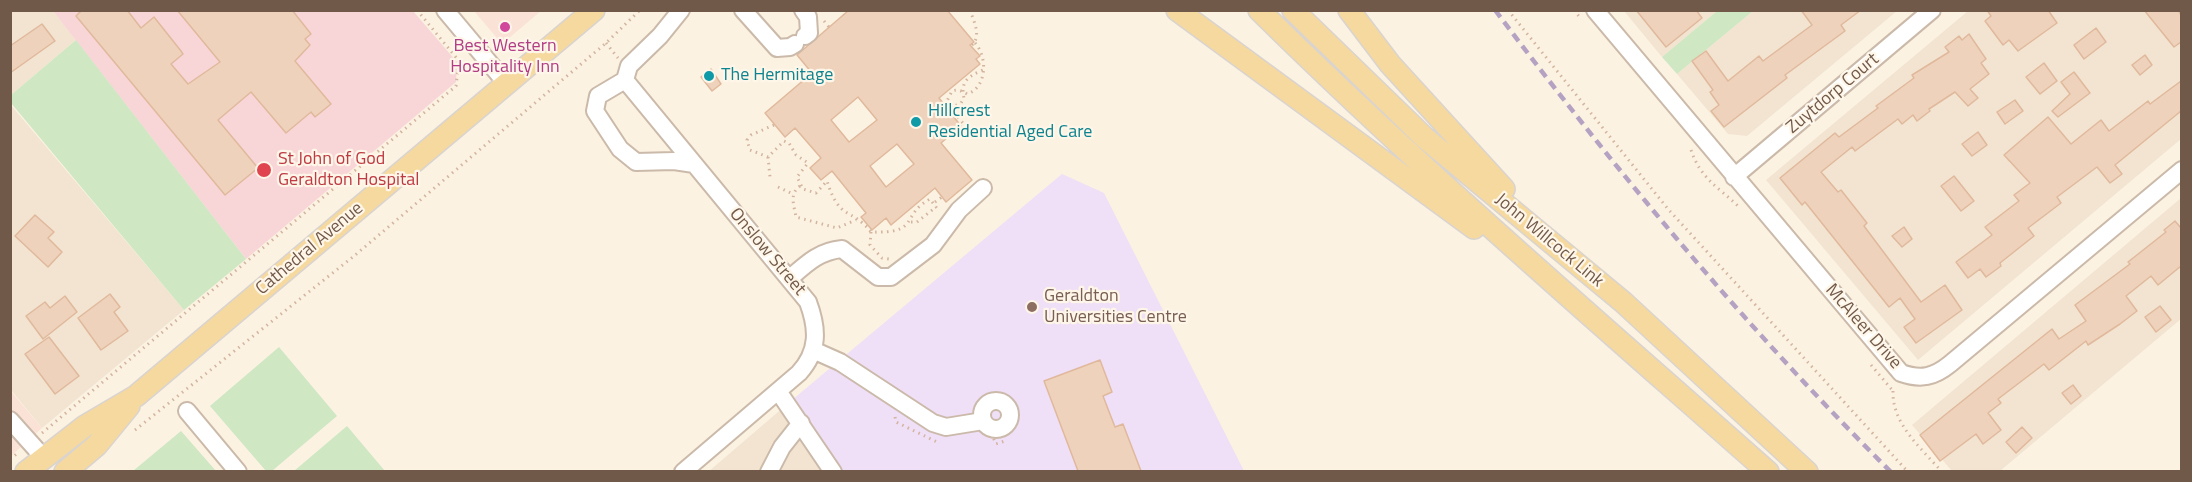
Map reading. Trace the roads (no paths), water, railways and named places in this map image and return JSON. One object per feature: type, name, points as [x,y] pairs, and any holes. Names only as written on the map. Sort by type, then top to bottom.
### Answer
[{"type":"main road","name":"Cathedral Avenue","points":[[26,471],[37,451],[136,396],[594,10]]},
{"type":"main road","points":[[1177,10],[1480,232],[1658,374]]},
{"type":"main road","name":"John Willcock Link","points":[[1259,10],[1343,93],[1768,471]]},
{"type":"main road","name":"John Willcock Link","points":[[1293,10],[1425,138],[1623,302],[1807,471]]},
{"type":"main road","points":[[1349,10],[1390,64],[1498,184],[1623,302]]},
{"type":"main road","name":"Cathedral Avenue","points":[[65,471],[97,445],[136,396]]},
{"type":"street","points":[[445,10],[507,84]]},
{"type":"street","points":[[681,10],[660,36],[598,96],[595,111],[620,149],[636,162],[674,161],[694,164]]},
{"type":"street","points":[[743,10],[777,48],[790,47],[809,33],[808,17],[803,10]]},
{"type":"street","name":"McAleer Drive","points":[[1595,10],[1901,373],[1918,379],[1938,374],[2181,170]]},
{"type":"street","name":"Zuytdorp Court","points":[[1734,177],[1932,10]]},
{"type":"street","name":"Onslow Street","points":[[624,72],[694,164],[808,302],[816,324],[813,350]]},
{"type":"street","points":[[789,279],[816,256],[827,250],[842,249],[878,277],[891,278],[933,245],[948,221],[983,188]]},
{"type":"street","points":[[683,471],[778,391],[810,361],[813,350],[840,362],[933,423],[946,427],[983,421]]},
{"type":"street","points":[[778,391],[833,471]]},
{"type":"street","points":[[187,411],[238,471]]},
{"type":"street","points":[[10,420],[37,451]]},
{"type":"street","points":[[769,471],[782,447],[801,423]]},
{"type":"railway","points":[[1495,10],[1588,130],[1685,248],[1786,362],[1891,472]]},
{"type":"place","name":"Best Western Hospitality Inn","points":[[505,27]]},
{"type":"place","name":"The Hermitage","points":[[709,76]]},
{"type":"place","name":"Hillcrest Residential Aged Care","points":[[916,122]]},
{"type":"place","name":"St John of God Geraldton Hospital","points":[[264,170]]},
{"type":"place","name":"Geraldton Universities Centre","points":[[1032,307]]}]
